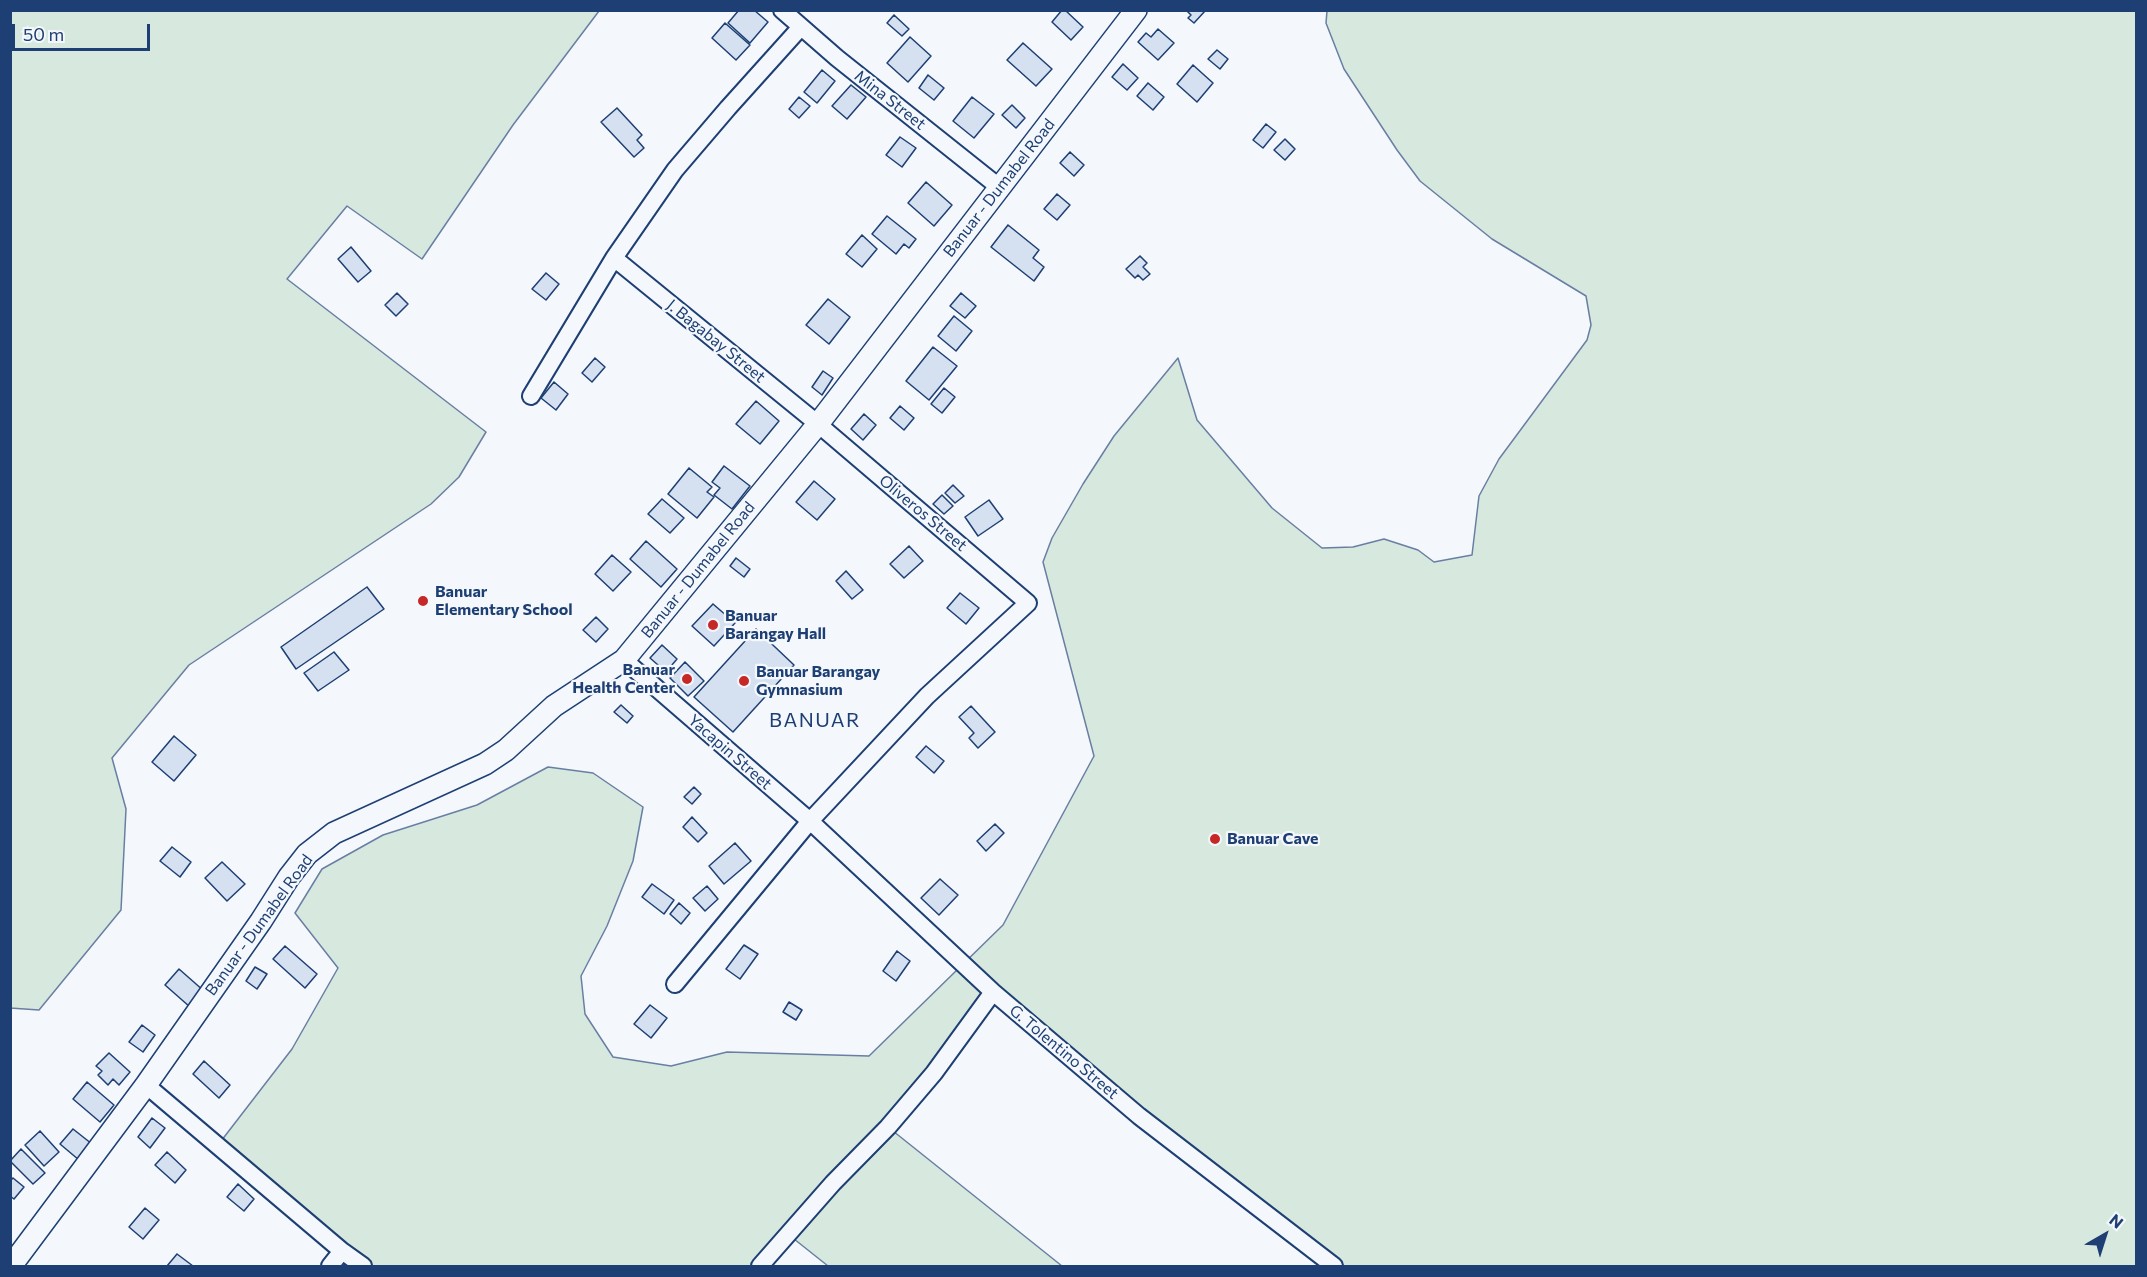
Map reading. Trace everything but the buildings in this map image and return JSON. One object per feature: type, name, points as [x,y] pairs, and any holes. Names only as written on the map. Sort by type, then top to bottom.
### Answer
[{"type":"street","name":"Mina Street","points":[[782,10],[800,28],[999,187]]},
{"type":"street","name":"Banuar - Dumabel Road","points":[[11,1266],[146,1085],[307,854],[334,832],[485,764],[506,750],[554,706],[624,660],[818,424],[1136,10]]},
{"type":"street","points":[[531,396],[614,258],[675,170],[800,28]]},
{"type":"street","name":"J. Bagabay Street","points":[[614,258],[818,424]]},
{"type":"street","name":"Oliveros Street","points":[[810,821],[927,696],[1028,603],[818,424]]},
{"type":"street","name":"Yacapin Street","points":[[624,660],[810,821]]},
{"type":"street","points":[[675,984],[810,821]]},
{"type":"street","name":"G. Tolentino Street","points":[[810,821],[993,992],[1139,1116],[1334,1266]]},
{"type":"street","points":[[760,1266],[833,1183],[888,1126],[933,1072],[993,992]]},
{"type":"street","points":[[146,1085],[342,1251],[363,1266]]},
{"type":"street","points":[[330,1266],[342,1251]]},
{"type":"shaded area","points":[[10,11],[599,11],[513,125],[422,259],[347,206],[287,279],[486,432],[459,477],[431,504],[189,665],[112,758],[126,809],[121,910],[39,1010],[10,1008]]},
{"type":"shaded area","points":[[1327,11],[2136,11],[2136,1266],[1334,1266],[994,992],[888,1127],[1062,1266],[828,1266],[789,1235],[760,1266],[362,1266],[218,1145],[292,1049],[338,968],[295,913],[322,869],[383,835],[477,805],[548,767],[593,773],[643,807],[633,861],[607,926],[581,976],[585,1014],[613,1057],[671,1066],[727,1052],[869,1056],[1003,925],[1094,756],[1043,562],[1052,538],[1114,436],[1178,358],[1197,420],[1272,508],[1322,548],[1353,547],[1384,539],[1418,550],[1434,562],[1472,555],[1479,496],[1499,459],[1587,340],[1591,325],[1586,296],[1492,239],[1420,181],[1344,69],[1326,23]]},
{"type":"place","name":"Banuar Elementary School","points":[[423,601]]},
{"type":"place","name":"Banuar Barangay Hall","points":[[713,625]]},
{"type":"place","name":"Banuar Health Center","points":[[687,679]]},
{"type":"place","name":"Banuar Barangay Gymnasium","points":[[744,681]]},
{"type":"place","name":"Banuar Cave","points":[[1215,839]]},
{"type":"district","name":"BANUAR","points":[[815,720]]}]
